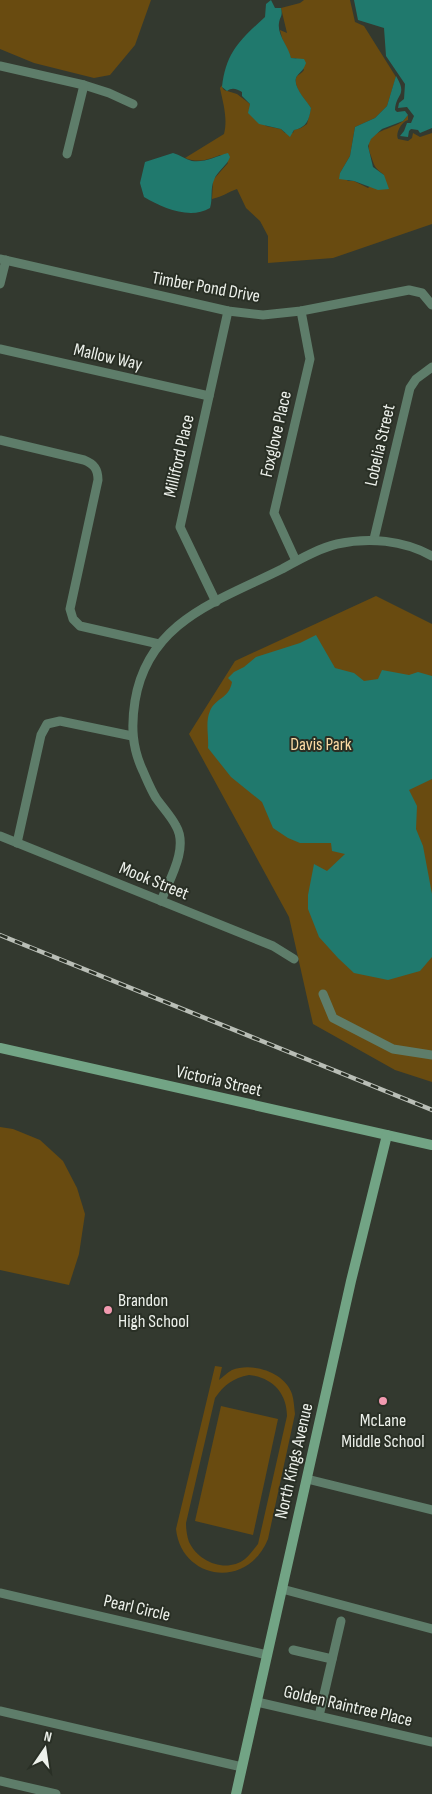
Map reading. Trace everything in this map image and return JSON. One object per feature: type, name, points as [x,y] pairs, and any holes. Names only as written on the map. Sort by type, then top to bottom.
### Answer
[{"type":"street","points":[[0,66],[110,93],[133,104]]},
{"type":"street","points":[[67,154],[84,86]]},
{"type":"street","points":[[0,284],[3,259]]},
{"type":"street","name":"Timber Pond Drive","points":[[3,259],[228,311],[263,315],[301,311],[409,290],[422,293],[432,305]]},
{"type":"street","name":"Milliford Place","points":[[216,602],[180,527],[228,311]]},
{"type":"street","name":"Foxglove Place","points":[[296,561],[274,513],[310,359],[301,311]]},
{"type":"street","name":"Mallow Way","points":[[0,349],[209,396]]},
{"type":"street","name":"Lobelia Street","points":[[374,540],[410,388],[416,379],[432,367]]},
{"type":"street","points":[[0,440],[84,460],[95,467],[98,473],[98,480],[70,614],[80,626],[159,644]]},
{"type":"street","points":[[161,901],[179,854],[180,838],[178,827],[147,782],[132,736],[137,691],[146,667],[159,644],[178,625],[197,611],[296,561],[336,544],[374,540],[417,548],[432,556]]},
{"type":"street","points":[[17,843],[41,735],[47,724],[60,721],[132,736]]},
{"type":"street","name":"Mook Street","points":[[0,836],[273,946],[294,959]]},
{"type":"street","points":[[324,994],[333,1018],[393,1049],[432,1055]]},
{"type":"street","name":"Victoria Street","points":[[0,1048],[432,1145]]},
{"type":"street","name":"North Kings Avenue","points":[[236,1794],[355,1266],[387,1135]]},
{"type":"street","points":[[307,1479],[432,1510]]},
{"type":"street","points":[[282,1589],[432,1628]]},
{"type":"street","name":"Pearl Circle","points":[[0,1594],[267,1655]]},
{"type":"street","points":[[319,1716],[341,1621]]},
{"type":"street","points":[[293,1650],[332,1659]]},
{"type":"street","name":"Golden Raintree Place","points":[[257,1702],[432,1742]]},
{"type":"street","points":[[0,1711],[242,1767]]},
{"type":"street","points":[[0,1781],[56,1794]]},
{"type":"green space","points":[[0,0],[151,0],[135,45],[110,75],[94,78],[34,63],[0,49]]},
{"type":"green space","points":[[304,0],[350,0],[355,22],[364,26],[396,77],[387,106],[375,118],[355,127],[350,156],[340,173],[348,181],[354,181],[368,188],[384,175],[374,165],[369,148],[370,141],[378,133],[403,121],[408,115],[408,120],[401,125],[398,131],[398,139],[408,141],[412,138],[413,133],[420,137],[432,133],[432,224],[333,258],[268,263],[268,236],[260,221],[246,208],[237,189],[212,199],[213,180],[228,163],[220,155],[202,160],[185,158],[224,134],[225,116],[220,88],[223,84],[224,90],[237,94],[250,104],[249,113],[266,126],[281,129],[285,133],[293,133],[294,130],[307,124],[311,108],[296,84],[297,76],[304,70],[296,58],[291,58],[280,30],[287,33],[281,8],[300,3]]},
{"type":"green space","name":"Davis Park","points":[[376,596],[432,624],[432,1082],[395,1070],[313,1024],[289,917],[189,734],[235,661]]},
{"type":"green space","points":[[0,1127],[13,1129],[40,1140],[63,1161],[77,1188],[85,1214],[79,1254],[69,1285],[0,1270]]},
{"type":"green space","points":[[215,1366],[222,1367],[219,1380],[230,1371],[249,1367],[258,1368],[275,1375],[288,1386],[293,1396],[295,1414],[268,1539],[258,1556],[245,1566],[231,1572],[216,1572],[202,1568],[190,1559],[181,1546],[176,1529]],"holes":[[[243,1376],[257,1376],[271,1383],[281,1393],[287,1416],[258,1544],[245,1559],[238,1563],[230,1565],[214,1564],[199,1555],[189,1542],[186,1523],[215,1398],[225,1386],[234,1380]]]},
{"type":"green space","points":[[221,1406],[278,1419],[253,1535],[195,1521]]},
{"type":"water","points":[[271,0],[275,8],[281,8],[280,32],[291,58],[304,59],[306,63],[297,76],[296,84],[311,108],[307,122],[302,127],[294,130],[290,137],[281,129],[259,124],[248,113],[250,104],[242,96],[242,92],[234,89],[227,91],[222,87],[231,56],[241,40],[265,17],[266,4]]},
{"type":"water","points":[[354,0],[432,0],[432,128],[420,133],[418,130],[411,129],[408,137],[400,136],[407,123],[411,123],[414,116],[407,107],[398,108],[399,103],[404,99],[405,84],[386,56],[384,28],[358,20]]},
{"type":"water","points":[[396,76],[401,91],[395,110],[397,112],[405,111],[408,115],[403,121],[382,129],[371,139],[368,146],[373,167],[384,175],[389,189],[378,190],[354,181],[339,179],[340,173],[350,156],[355,127],[375,118],[387,106]]},
{"type":"water","points":[[173,153],[192,161],[197,161],[228,153],[229,160],[217,174],[213,183],[210,208],[194,213],[185,213],[160,205],[144,197],[140,183],[145,162]]},
{"type":"water","name":"Davis Park","points":[[316,635],[335,668],[354,673],[364,681],[378,679],[382,670],[409,675],[418,672],[432,676],[432,779],[409,790],[417,806],[416,829],[423,846],[432,894],[432,957],[420,971],[388,980],[354,973],[319,937],[308,909],[308,895],[314,864],[327,871],[345,854],[332,851],[331,843],[300,843],[273,828],[262,802],[231,777],[208,748],[207,724],[209,715],[215,703],[228,692],[232,682],[228,678],[256,657],[300,643]]},
{"type":"railway","points":[[0,935],[432,1110]]},
{"type":"place","name":"Brandon High School","points":[[108,1310]]},
{"type":"place","name":"McLane Middle School","points":[[383,1401]]}]
